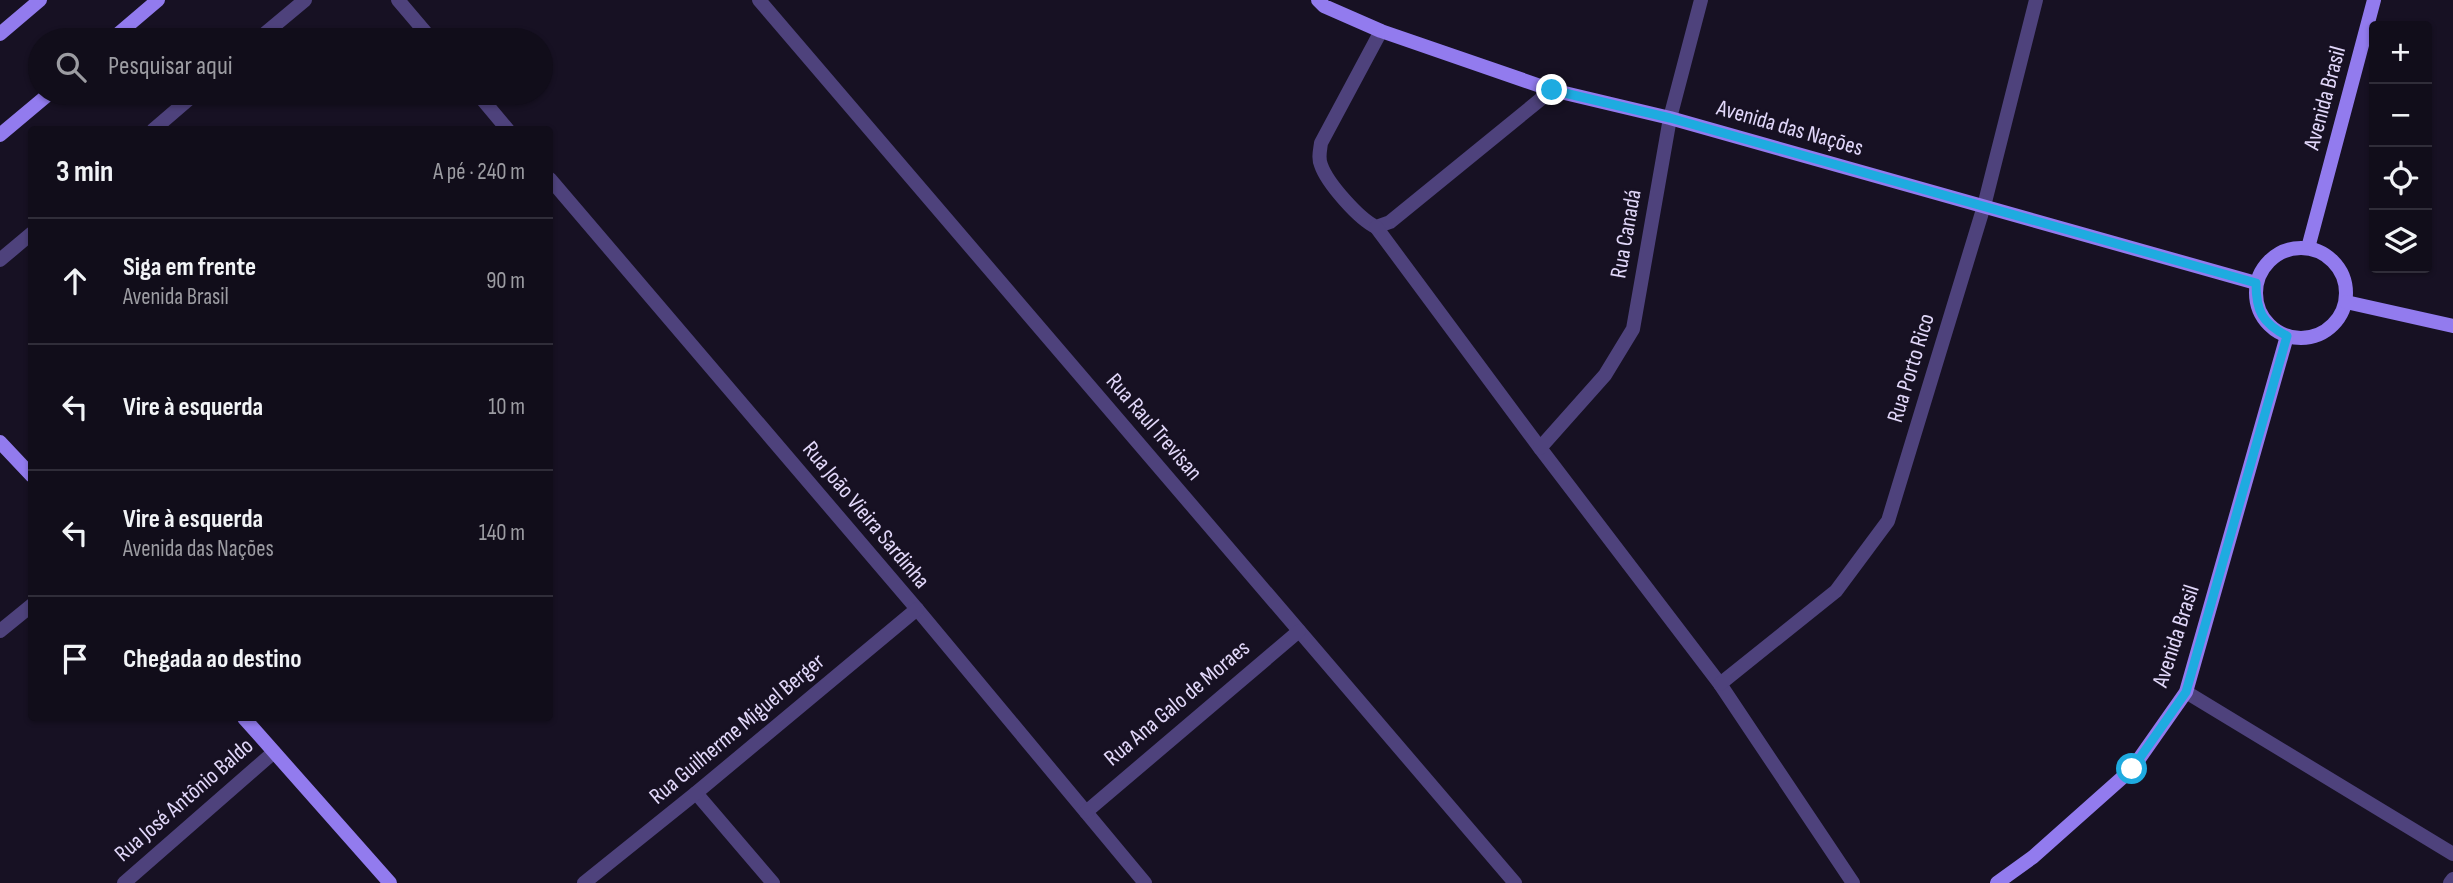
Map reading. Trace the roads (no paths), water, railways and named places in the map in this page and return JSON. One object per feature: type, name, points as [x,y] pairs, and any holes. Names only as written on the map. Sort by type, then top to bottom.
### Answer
[{"type":"street","points":[[0,34],[40,0]]},
{"type":"street","points":[[125,28],[158,0]]},
{"type":"street","points":[[271,28],[304,0]]},
{"type":"street","points":[[398,0],[422,28]]},
{"type":"street","name":"Rua Raul Trevisan","points":[[758,0],[1515,883]]},
{"type":"street","name":"Avenida das Nações","points":[[1318,0],[1324,6],[1381,31],[1552,90],[1670,118],[2256,283]]},
{"type":"street","name":"Rua Canadá","points":[[1540,448],[1605,375],[1633,328],[1670,118],[1701,0]]},
{"type":"street","name":"Rua Porto Rico","points":[[1720,684],[1836,591],[1888,522],[1984,206],[2036,0]]},
{"type":"street","name":"Avenida Brasil","points":[[2308,248],[2374,0]]},
{"type":"street","points":[[1381,31],[1321,143],[1321,167],[1355,213],[1376,227],[1720,684],[1853,883]]},
{"type":"street","points":[[1376,227],[1390,222],[1552,90]]},
{"type":"street","points":[[0,135],[36,105]]},
{"type":"street","points":[[158,126],[182,105]]},
{"type":"street","points":[[487,105],[505,126]]},
{"type":"street","name":"Rua João Vieira Sardinha","points":[[553,183],[917,609],[1145,883]]},
{"type":"street","points":[[0,260],[28,236]]},
{"type":"street","points":[[2291,248],[2308,248],[2325,255],[2338,267],[2345,284],[2346,302],[2338,319],[2324,332],[2306,338],[2287,336],[2272,328],[2261,315],[2256,300],[2256,283],[2263,267],[2275,255],[2291,248]]},
{"type":"street","points":[[2346,302],[2453,326]]},
{"type":"street","name":"Avenida Brasil","points":[[1997,883],[2033,857],[2132,769],[2186,692],[2287,336]]},
{"type":"street","points":[[0,442],[28,472]]},
{"type":"street","points":[[0,631],[28,607]]},
{"type":"street","name":"Rua Guilherme Miguel Berger","points":[[584,883],[917,609]]},
{"type":"street","name":"Rua Ana Galo de Moraes","points":[[1086,811],[1299,631]]},
{"type":"street","points":[[2186,692],[2453,854]]},
{"type":"street","points":[[247,721],[390,883]]},
{"type":"street","name":"Rua José Antônio Baldo","points":[[124,883],[274,752]]},
{"type":"street","points":[[696,793],[773,883]]}]
